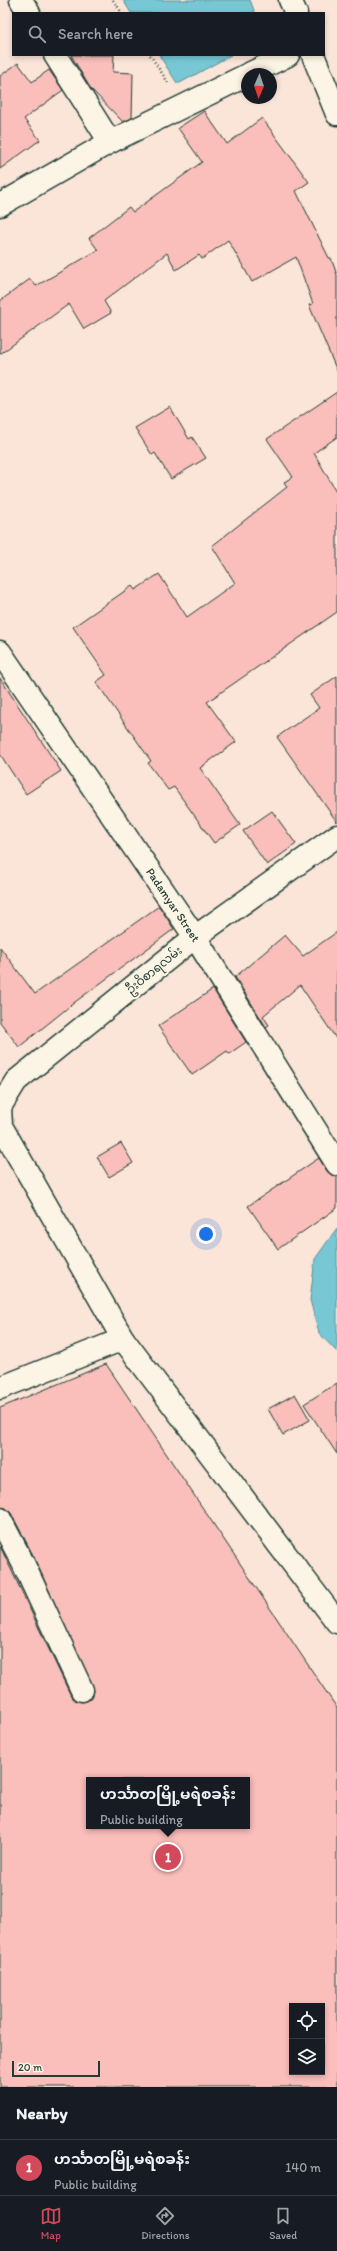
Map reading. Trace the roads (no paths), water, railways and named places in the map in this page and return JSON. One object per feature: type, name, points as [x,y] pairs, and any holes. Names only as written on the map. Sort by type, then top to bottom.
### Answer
[{"type":"street","points":[[21,0],[28,12]]},
{"type":"street","points":[[290,0],[296,12]]},
{"type":"street","points":[[56,56],[110,142]]},
{"type":"street","points":[[261,68],[286,56]]},
{"type":"street","points":[[313,56],[337,114]]},
{"type":"street","points":[[0,205],[110,142],[241,78]]},
{"type":"street","name":"Padamyar Street","points":[[0,652],[195,937],[337,1164]]},
{"type":"street","name":"ဦးဝိစာရလမ်း","points":[[1,1126],[0,1107],[16,1081],[195,937],[337,836]]},
{"type":"street","points":[[1,1126],[123,1339],[337,1622]]},
{"type":"street","points":[[0,1388],[123,1339]]},
{"type":"street","points":[[0,1519],[23,1563],[82,1690]]},
{"type":"water","points":[[123,0],[250,0],[255,12],[130,12]]},
{"type":"water","points":[[160,56],[229,56],[180,83],[177,83]]},
{"type":"water","points":[[337,1228],[337,1352],[319,1333],[310,1300],[315,1259]]},
{"type":"place","name":"ဟင်္သာတမြို့မရဲစခန်း","points":[[168,1857]]}]
